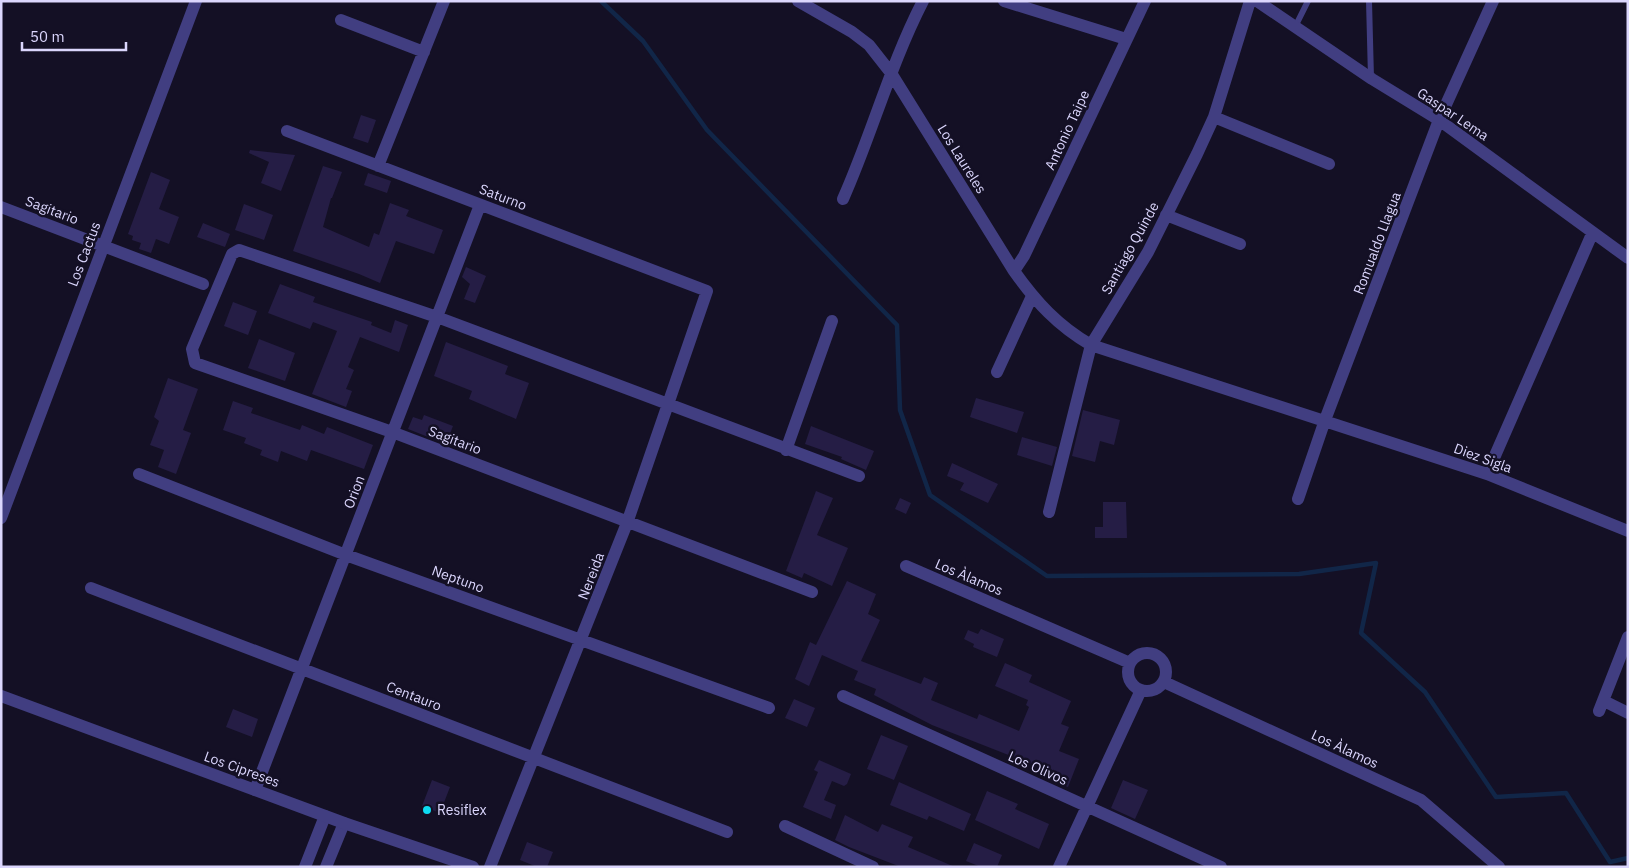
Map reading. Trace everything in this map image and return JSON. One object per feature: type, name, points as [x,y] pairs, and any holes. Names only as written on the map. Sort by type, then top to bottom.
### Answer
[{"type":"street","name":"Los Cactus","points":[[1,518],[196,1]]},
{"type":"street","points":[[378,166],[444,1]]},
{"type":"street","name":"Los Laureles","points":[[798,1],[852,32],[869,45],[891,73],[1014,271],[1032,296],[1069,332],[1091,345]]},
{"type":"street","points":[[843,199],[863,153],[905,36],[923,1]]},
{"type":"street","points":[[1004,1],[1126,39]]},
{"type":"street","name":"Antonio Taipe","points":[[1014,271],[1024,256],[1144,1]]},
{"type":"street","name":"Santiago Quinde","points":[[1049,512],[1091,345],[1148,252],[1214,117],[1250,1]]},
{"type":"street","name":"Gaspar Lema","points":[[1257,1],[1372,79],[1440,120],[1592,234],[1628,258]]},
{"type":"street","name":"Romualdo Llagua","points":[[1298,499],[1325,420],[1440,120],[1493,1]]},
{"type":"street","points":[[341,20],[424,52]]},
{"type":"street","points":[[1214,117],[1329,164]]},
{"type":"street","name":"Saturno","points":[[287,131],[707,291]]},
{"type":"street","name":"Orion","points":[[255,790],[480,205]]},
{"type":"street","name":"Sagitario","points":[[1,207],[203,284]]},
{"type":"street","points":[[1166,215],[1240,244]]},
{"type":"street","points":[[1487,474],[1592,234]]},
{"type":"street","name":"Sagitario","points":[[437,317],[239,250],[232,254],[192,349],[195,363],[392,432],[812,592]]},
{"type":"street","name":"Nereida","points":[[490,867],[627,522],[669,406],[707,291]]},
{"type":"street","points":[[997,372],[1032,296]]},
{"type":"street","points":[[437,317],[859,476]]},
{"type":"street","points":[[786,450],[832,321]]},
{"type":"street","name":"Diez Sigla","points":[[1091,345],[1487,474],[1628,530]]},
{"type":"street","name":"Neptuno","points":[[139,474],[346,555],[582,638],[769,708]]},
{"type":"street","name":"Los Àlamos","points":[[906,566],[1130,663]]},
{"type":"street","name":"Centauro","points":[[91,588],[727,832]]},
{"type":"street","points":[[1628,637],[1602,706],[1628,714]]},
{"type":"street","points":[[1144,652],[1156,654],[1164,663],[1166,669],[1164,682],[1154,690],[1141,690],[1131,682],[1128,676],[1130,663],[1133,658],[1144,652]]},
{"type":"street","name":"Los Àlamos","points":[[1164,682],[1421,800],[1499,867]]},
{"type":"street","points":[[1059,867],[1141,690]]},
{"type":"street","name":"Los Cipreses","points":[[1,696],[325,816],[473,867]]},
{"type":"street","name":"Los Olivos","points":[[843,696],[1221,867]]},
{"type":"street","points":[[305,867],[325,816]]},
{"type":"street","points":[[326,867],[344,822]]},
{"type":"street","points":[[785,826],[873,867]]},
{"type":"lane","points":[[1295,27],[1308,1]]},
{"type":"lane","points":[[1369,1],[1372,79]]},
{"type":"building","points":[[361,115],[376,120],[368,143],[353,138]]},
{"type":"building","points":[[250,150],[295,155],[281,191],[261,183],[269,162],[249,153]]},
{"type":"building","points":[[323,166],[342,172],[331,198],[323,227],[369,247],[374,233],[379,235],[390,203],[409,210],[406,216],[443,230],[434,254],[396,241],[380,283],[293,251]]},
{"type":"building","points":[[151,172],[170,180],[159,209],[179,217],[169,244],[156,239],[151,253],[139,249],[141,243],[132,240],[133,236],[128,234]]},
{"type":"building","points":[[368,173],[391,181],[387,193],[364,185]]},
{"type":"building","points":[[244,204],[273,215],[264,240],[235,230]]},
{"type":"building","points":[[203,223],[230,234],[225,247],[197,237]]},
{"type":"building","points":[[466,267],[486,276],[475,303],[464,299],[470,284],[462,277]]},
{"type":"building","points":[[280,284],[315,297],[313,302],[372,322],[371,325],[391,333],[395,320],[408,325],[399,352],[360,337],[348,367],[354,370],[346,389],[352,391],[346,407],[312,394],[337,331],[313,322],[310,329],[268,313]]},
{"type":"building","points":[[233,302],[257,311],[248,335],[224,326]]},
{"type":"building","points":[[259,339],[295,353],[285,381],[248,368]]},
{"type":"building","points":[[446,342],[508,366],[505,374],[529,383],[516,419],[469,399],[472,391],[434,376]]},
{"type":"building","points":[[168,378],[198,389],[183,430],[191,433],[176,474],[158,467],[164,450],[150,445],[159,421],[154,417]]},
{"type":"building","points":[[976,398],[1024,412],[1017,433],[970,417]]},
{"type":"building","points":[[233,401],[253,408],[251,413],[300,430],[302,425],[324,434],[327,427],[373,445],[364,469],[311,450],[307,461],[281,451],[278,462],[260,455],[262,450],[244,443],[246,438],[223,430]]},
{"type":"building","points":[[1083,410],[1120,420],[1114,445],[1100,441],[1095,462],[1072,456]]},
{"type":"building","points":[[424,415],[453,426],[446,444],[408,429],[413,417],[422,420]]},
{"type":"building","points":[[811,426],[874,451],[866,470],[841,459],[842,457],[805,444]]},
{"type":"building","points":[[1022,437],[1057,447],[1052,466],[1017,455]]},
{"type":"building","points":[[952,463],[998,484],[988,503],[960,490],[964,483],[947,476]]},
{"type":"building","points":[[816,491],[833,498],[817,535],[848,548],[832,586],[804,573],[802,578],[786,571]]},
{"type":"building","points":[[900,498],[911,503],[906,514],[895,509]]},
{"type":"building","points":[[1103,502],[1126,502],[1127,538],[1095,538],[1095,527],[1103,527]]},
{"type":"building","points":[[847,581],[876,594],[868,614],[880,620],[861,661],[921,684],[924,677],[938,683],[931,700],[977,719],[979,714],[1019,731],[1029,707],[1026,705],[1028,700],[995,686],[1005,663],[1032,675],[1029,682],[1071,701],[1061,724],[1069,727],[1059,751],[1079,759],[1068,787],[1046,778],[1049,771],[932,725],[874,695],[876,689],[854,680],[858,671],[822,655],[809,686],[795,679],[810,642],[816,645]]},
{"type":"building","points":[[981,629],[1004,639],[997,657],[973,647],[974,644],[964,639],[968,630],[978,634]]},
{"type":"building","points":[[794,699],[815,708],[807,727],[785,718]]},
{"type":"building","points":[[233,709],[258,719],[252,737],[226,727]]},
{"type":"building","points":[[881,735],[908,746],[894,780],[867,769]]},
{"type":"building","points":[[819,760],[851,774],[847,784],[844,786],[832,781],[824,800],[836,805],[831,819],[803,807],[818,772],[814,770]]},
{"type":"building","points":[[432,780],[450,787],[440,813],[422,806]]},
{"type":"building","points":[[1123,780],[1148,790],[1135,819],[1111,808]]},
{"type":"building","points":[[899,782],[971,814],[964,831],[929,816],[927,820],[890,805]]},
{"type":"building","points":[[987,791],[1018,804],[1015,809],[1049,824],[1039,849],[975,820]]},
{"type":"building","points":[[845,815],[878,832],[882,824],[913,837],[908,847],[955,867],[901,867],[849,847],[835,840]]},
{"type":"building","points":[[527,842],[553,852],[547,867],[537,867],[520,860]]},
{"type":"building","points":[[974,843],[1002,855],[997,867],[981,867],[966,861]]},
{"type":"waterway","points":[[601,1],[643,41],[707,130],[897,325],[900,410],[930,495],[1047,576],[1299,574],[1376,563],[1361,633],[1425,692],[1496,797],[1566,793],[1610,862],[1628,858]]},
{"type":"place","name":"Resiflex","points":[[427,810]]}]
